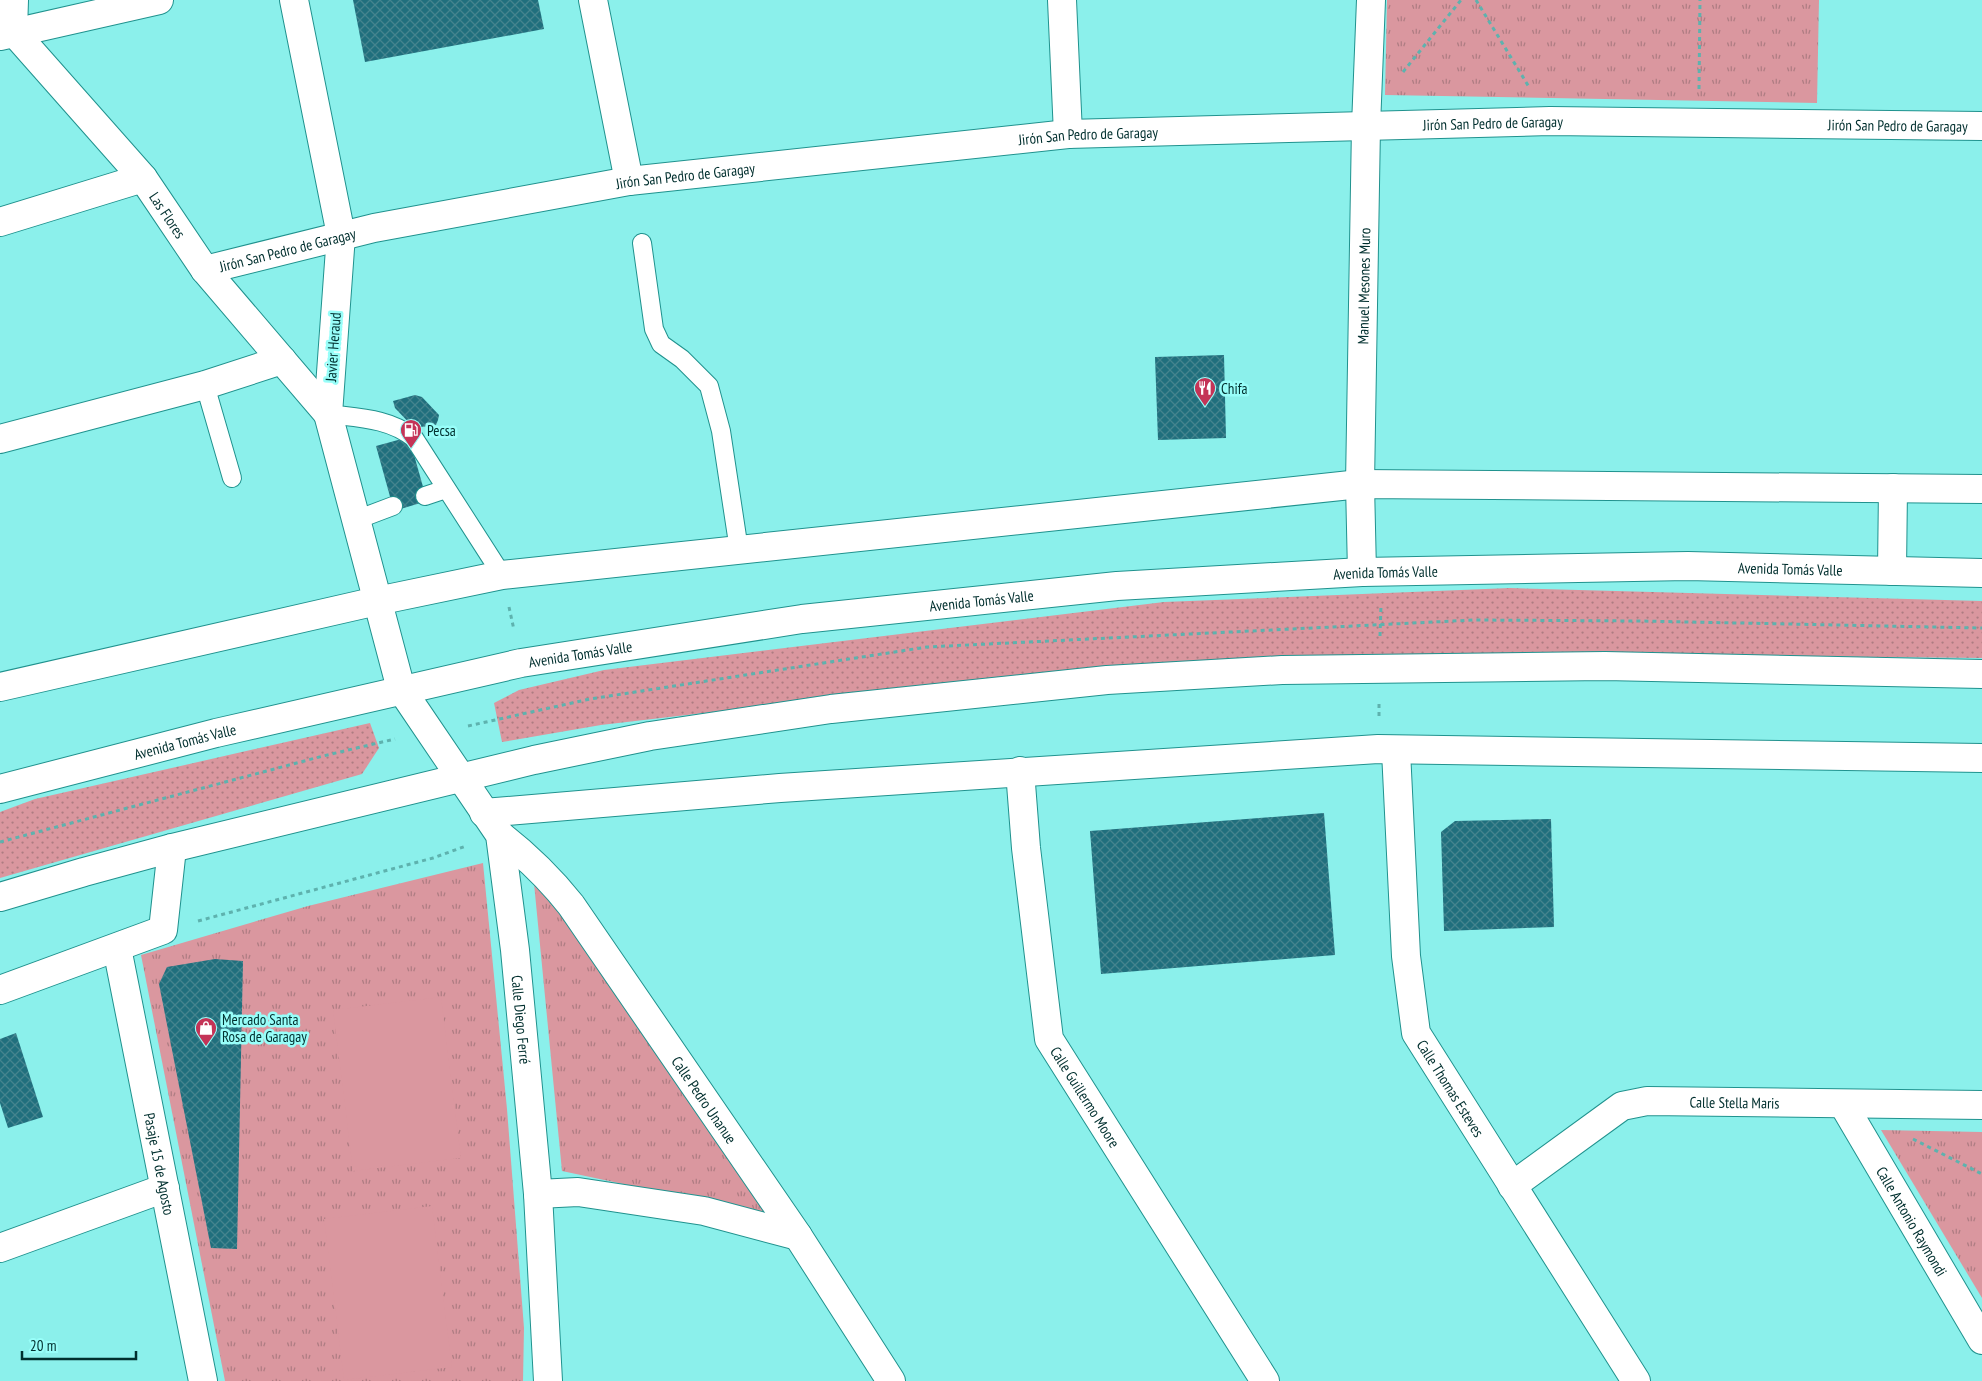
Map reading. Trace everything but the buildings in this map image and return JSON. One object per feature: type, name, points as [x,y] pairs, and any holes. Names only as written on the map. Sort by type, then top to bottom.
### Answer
[{"type":"street","points":[[14,0],[4,30],[159,0]]},
{"type":"street","name":"Javier Heraud","points":[[294,0],[341,235],[328,414],[400,689]]},
{"type":"street","points":[[593,0],[629,181]]},
{"type":"street","points":[[1062,0],[1068,134]]},
{"type":"street","name":"Manuel Mesones Muro","points":[[1362,572],[1360,484],[1366,126],[1371,0]]},
{"type":"street","name":"Las Flores","points":[[4,30],[143,178],[205,270],[328,414]]},
{"type":"street","name":"Jirón San Pedro de Garagay","points":[[205,270],[341,235],[629,181],[1068,134],[1550,121],[1982,126]]},
{"type":"street","points":[[0,222],[143,178]]},
{"type":"street","points":[[0,439],[205,385],[282,360]]},
{"type":"street","points":[[0,687],[377,600],[502,575],[1360,484],[1982,489]]},
{"type":"street","points":[[1892,571],[1893,488]]},
{"type":"street","name":"Avenida Tomás Valle","points":[[0,789],[216,733],[400,689],[521,663],[811,618],[1117,586],[1362,572],[1688,566],[1982,573]]},
{"type":"street","points":[[0,897],[172,848],[534,760],[669,733],[831,709],[1107,680],[1282,670],[1605,666],[1982,674]]},
{"type":"street","name":"Calle Diego Ferré","points":[[400,689],[500,835],[515,950],[538,1194],[548,1381]]},
{"type":"street","points":[[484,813],[780,788],[1378,749],[1982,758]]},
{"type":"street","name":"Calle Thomas Esteves","points":[[1396,750],[1406,956],[1416,1033],[1636,1381]]},
{"type":"street","name":"Calle Guillermo Moore","points":[[1020,771],[1026,848],[1049,1039],[1265,1381]]},
{"type":"street","name":"Calle Pedro Unanue","points":[[500,835],[531,860],[552,881],[571,905],[798,1236],[891,1381]]},
{"type":"street","points":[[0,990],[163,930],[172,848]]},
{"type":"street","name":"Pasaje 15 de Agosto","points":[[117,948],[203,1381]]},
{"type":"street","name":"Calle Stella Maris","points":[[1512,1186],[1622,1106],[1647,1101],[1982,1105]]},
{"type":"street","name":"Calle Antonio Raymondi","points":[[1843,1104],[1982,1340]]},
{"type":"street","points":[[0,1248],[165,1188]]},
{"type":"street","points":[[538,1194],[578,1192],[704,1211],[798,1236]]},
{"type":"lane","points":[[642,243],[654,329],[661,344],[682,359],[710,386],[721,431],[739,550]]},
{"type":"lane","points":[[205,385],[232,478]]},
{"type":"lane","points":[[328,414],[378,420],[404,430],[414,438],[502,575]]},
{"type":"lane","points":[[425,496],[446,489]]},
{"type":"lane","points":[[356,520],[393,506]]},
{"type":"path","points":[[1368,86],[1393,83],[1461,0]]},
{"type":"path","points":[[1476,0],[1550,121]]},
{"type":"path","points":[[1699,123],[1700,0]]},
{"type":"path","points":[[502,575],[521,663]]},
{"type":"path","points":[[163,930],[433,858],[500,835]]},
{"type":"green space","points":[[1387,0],[1819,0],[1817,103],[1385,95]]},
{"type":"green space","points":[[1510,588],[1982,601],[1982,658],[1456,653],[1079,669],[601,725],[502,742],[494,703],[519,690],[604,670],[1164,602]]},
{"type":"green space","points":[[370,723],[379,748],[362,774],[0,878],[0,812],[35,799]]},
{"type":"green space","points":[[483,863],[507,1109],[524,1328],[523,1381],[225,1381],[141,955],[308,906]]},
{"type":"green space","points":[[533,873],[774,1216],[562,1171]]},
{"type":"green space","points":[[441,997],[461,1158],[353,1171],[333,1010]]},
{"type":"green space","points":[[1881,1130],[1982,1132],[1982,1298]]},
{"type":"green space","points":[[432,1206],[452,1367],[344,1380],[324,1219]]},
{"type":"place","name":"Chifa","points":[[1205,407]]},
{"type":"place","name":"Pecsa","points":[[411,449]]},
{"type":"place","name":"Mercado Santa Rosa de Garagay","points":[[206,1047]]}]
